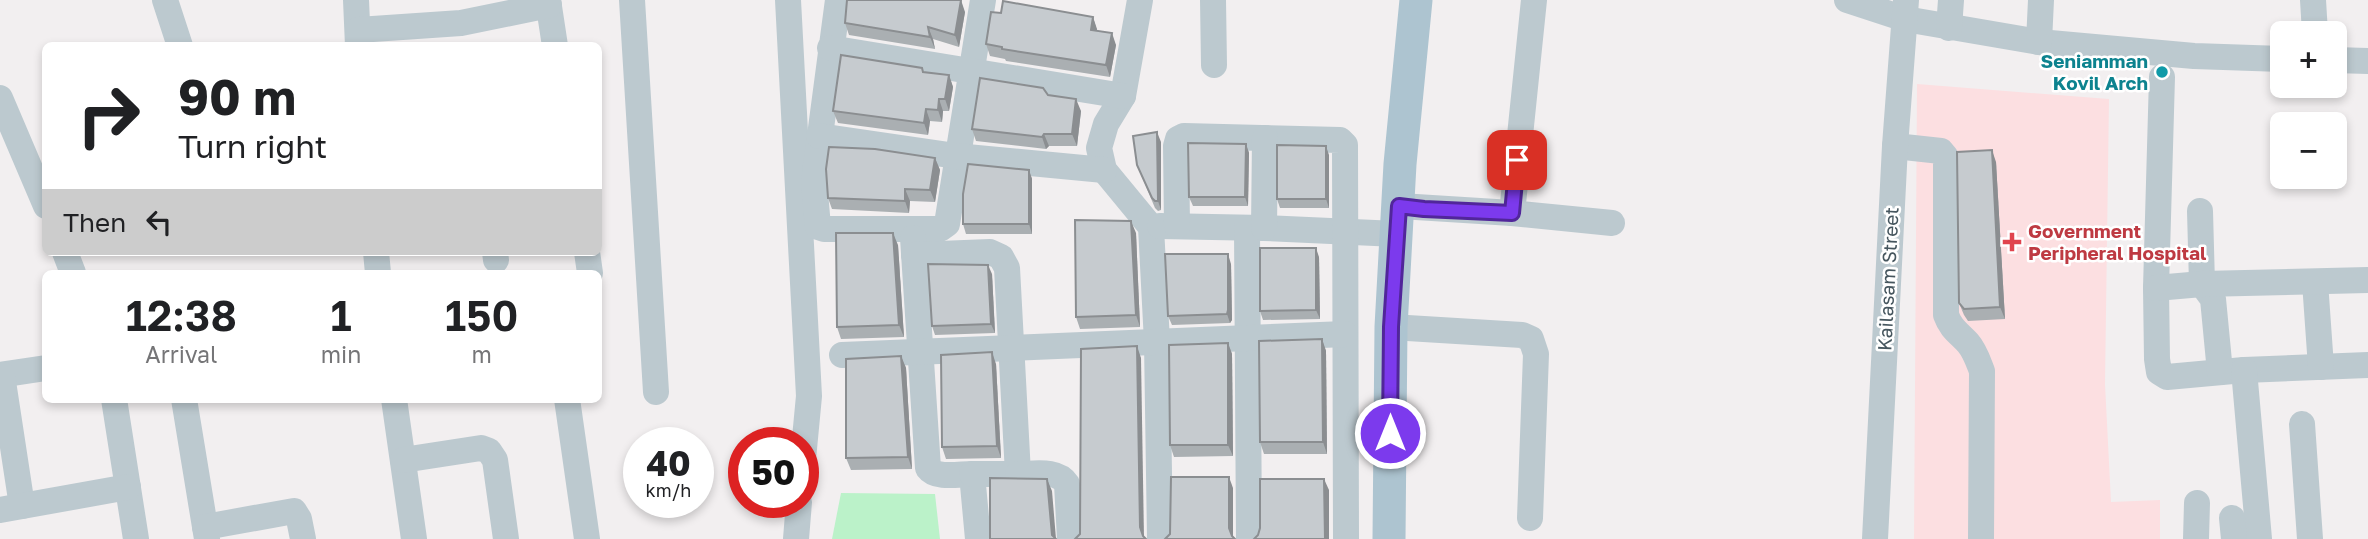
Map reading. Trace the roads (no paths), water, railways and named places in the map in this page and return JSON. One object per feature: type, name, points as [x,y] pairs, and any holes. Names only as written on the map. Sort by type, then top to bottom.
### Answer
[{"type":"main road","points":[[1389,539],[1391,327],[1401,164],[1416,0]]},
{"type":"street","points":[[165,0],[179,42]]},
{"type":"street","points":[[356,0],[358,38],[462,34],[549,3],[554,42]]},
{"type":"street","points":[[632,0],[656,392]]},
{"type":"street","points":[[788,0],[809,396],[806,427]]},
{"type":"street","points":[[838,0],[814,181],[818,227],[990,252],[1001,257],[1007,268],[1018,474]]},
{"type":"street","points":[[913,242],[947,224],[983,0]]},
{"type":"street","points":[[1140,0],[1123,96],[1106,124],[1099,148],[1104,170],[1160,230],[1252,232],[1345,239],[1397,229],[1424,209],[1512,213],[1612,223]]},
{"type":"street","points":[[1213,0],[1214,65]]},
{"type":"street","points":[[1512,213],[1534,0]]},
{"type":"street","points":[[1847,0],[1906,10],[1948,27],[2163,66],[2270,60]]},
{"type":"street","points":[[1948,27],[1951,0]]},
{"type":"street","points":[[2039,42],[2041,0]]},
{"type":"street","points":[[2313,0],[2314,21]]},
{"type":"street","name":"Kailasam Street","points":[[1875,539],[1895,146],[1906,10]]},
{"type":"street","points":[[831,48],[1123,96]]},
{"type":"street","points":[[2347,60],[2368,61]]},
{"type":"street","points":[[2163,66],[2157,288],[2159,372],[2167,377],[2232,371],[2368,365]]},
{"type":"street","points":[[0,98],[35,152],[42,186]]},
{"type":"street","points":[[819,136],[956,156],[1104,170]]},
{"type":"street","points":[[1160,539],[1157,342],[1160,230],[1176,146],[1178,139],[1184,136],[1340,141],[1345,145],[1346,539]]},
{"type":"street","points":[[1250,539],[1248,338],[1252,232],[1265,138]]},
{"type":"street","points":[[1895,146],[1941,151],[1946,157],[1946,315],[1956,333],[1977,356],[1982,371],[1981,539]]},
{"type":"street","points":[[2200,211],[2202,284],[2214,299],[2232,371],[2259,539]]},
{"type":"street","points":[[913,242],[928,468],[936,474],[1058,475],[1067,484],[1070,539]]},
{"type":"street","points":[[2157,288],[2202,284],[2368,280]]},
{"type":"street","points":[[2315,282],[2321,366]]},
{"type":"street","points":[[1391,327],[1522,335],[1531,339],[1536,354],[1530,518]]},
{"type":"street","points":[[842,355],[1345,334]]},
{"type":"street","points":[[42,369],[1,375],[11,508],[128,487]]},
{"type":"street","points":[[115,403],[136,539]]},
{"type":"street","points":[[185,403],[206,533],[295,511],[303,539]]},
{"type":"street","points":[[395,403],[414,539]]},
{"type":"street","points":[[568,403],[587,539]]},
{"type":"street","points":[[2302,424],[2310,539]]},
{"type":"street","points":[[402,460],[481,448],[489,451],[495,460],[506,539]]},
{"type":"street","points":[[972,474],[978,539]]},
{"type":"street","points":[[2196,539],[2197,503]]},
{"type":"street","points":[[796,539],[798,518]]},
{"type":"place","name":"Seniamman Kovil Arch","points":[[2162,72]]},
{"type":"place","name":"Government Peripheral Hospital","points":[[2012,242]]}]
